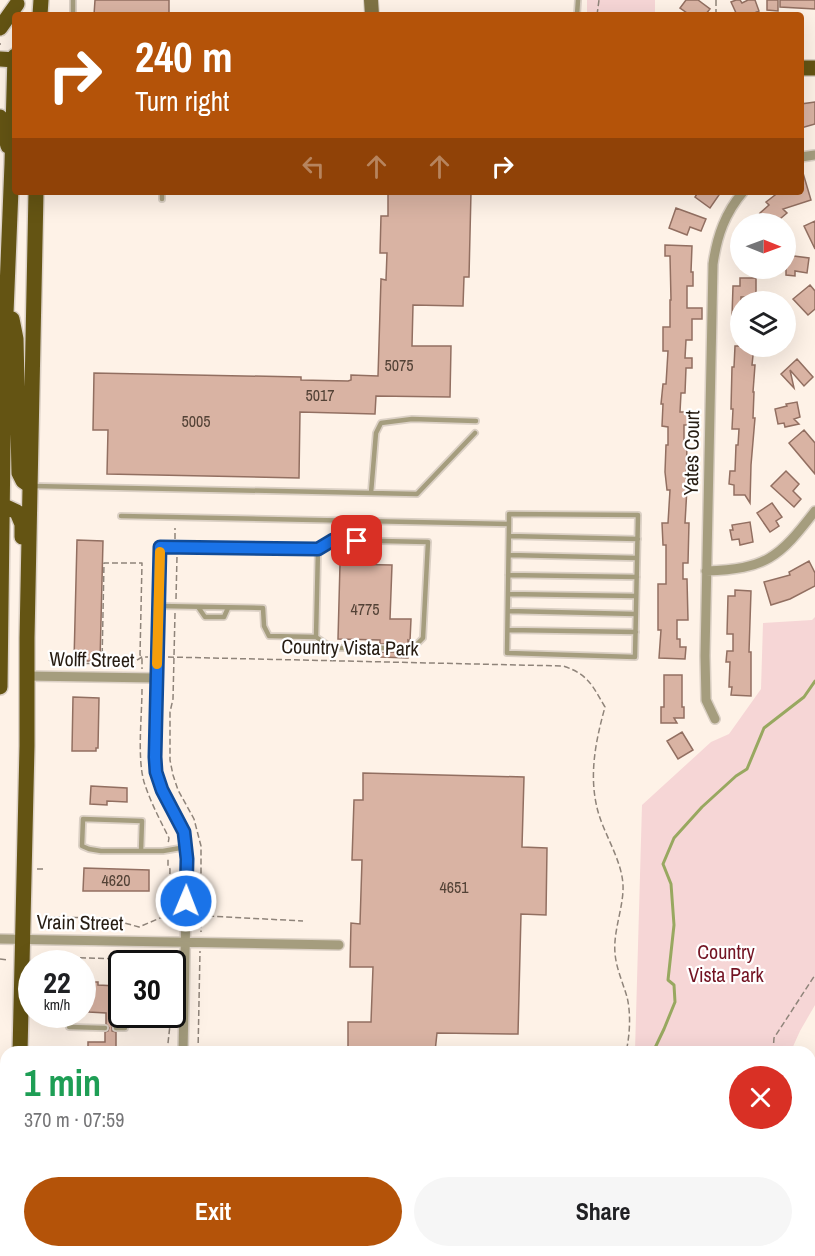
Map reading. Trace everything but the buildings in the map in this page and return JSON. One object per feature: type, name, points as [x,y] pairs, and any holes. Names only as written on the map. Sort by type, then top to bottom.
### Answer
[{"type":"main road","points":[[0,28],[12,12]]},
{"type":"main road","points":[[0,117],[12,164],[7,287],[0,687]]},
{"type":"main road","points":[[20,1046],[36,195]]},
{"type":"main road","points":[[7,287],[16,339],[19,473],[23,481],[30,486]]},
{"type":"main road","points":[[2,505],[16,512],[22,524],[19,650],[27,674]]},
{"type":"street","name":"Yates Court","points":[[714,719],[706,700],[705,656],[713,264],[723,224],[740,195]]},
{"type":"street","points":[[706,571],[749,567],[770,558],[791,542],[815,511]]},
{"type":"street","points":[[160,547],[155,757],[156,772],[162,790],[182,826],[186,847],[183,1046]]},
{"type":"street","name":"Wolff Street","points":[[27,674],[156,678]]},
{"type":"street","name":"Vrain Street","points":[[0,939],[339,945]]},
{"type":"lane","points":[[162,195],[162,200]]},
{"type":"lane","points":[[371,493],[376,433],[381,423],[412,419],[476,421]]},
{"type":"lane","points":[[30,486],[417,494],[475,433]]},
{"type":"lane","points":[[509,514],[638,515],[635,657],[507,653],[509,536],[509,514]]},
{"type":"lane","points":[[121,516],[509,524]]},
{"type":"lane","points":[[509,536],[638,538]]},
{"type":"lane","points":[[158,606],[263,608],[264,626],[269,636],[316,637],[332,648],[413,648],[423,638],[428,542],[333,540],[318,549],[160,547]]},
{"type":"lane","points":[[316,637],[318,549]]},
{"type":"lane","points":[[508,555],[637,558]]},
{"type":"lane","points":[[508,574],[637,577]]},
{"type":"lane","points":[[508,594],[636,596]]},
{"type":"lane","points":[[198,607],[205,617],[224,617],[228,608]]},
{"type":"lane","points":[[508,611],[636,614]]},
{"type":"lane","points":[[508,630],[636,632]]},
{"type":"lane","points":[[141,851],[142,821],[83,819],[82,846],[89,849],[141,851],[186,847]]},
{"type":"lane","points":[[96,1028],[105,1028]]},
{"type":"path","points":[[175,528],[177,555],[170,759],[178,790],[194,819],[201,846],[198,1046]]},
{"type":"path","points":[[45,917],[106,918],[139,927],[160,918],[169,918],[168,838],[151,801],[144,780],[141,759],[142,563],[104,563],[102,664]]},
{"type":"path","name":"Country Vista Park","points":[[49,660],[54,663],[132,664],[142,657],[174,657],[563,666],[574,669],[593,686],[605,707],[597,735],[593,770],[594,790],[599,814],[620,870],[623,885],[615,953],[627,999],[628,1046]]},
{"type":"path","points":[[38,862],[37,869],[45,869]]},
{"type":"path","points":[[201,921],[207,916],[303,921]]},
{"type":"path","points":[[773,1046],[774,1038],[815,975]]},
{"type":"path","points":[[168,1046],[170,1028]]},
{"type":"green space","points":[[587,0],[655,0],[655,12],[587,12]]},
{"type":"green space","name":"Country Vista Park","points":[[815,617],[815,1005],[793,1046],[635,1046],[642,805],[711,742],[729,734],[761,689],[763,623],[812,620]]},
{"type":"waterway","points":[[656,1046],[675,1002],[674,985],[668,980],[674,925],[671,884],[663,864],[674,838],[702,807],[747,769],[764,728],[804,697],[815,681]]},
{"type":"slow traffic","points":[[157,664],[160,552]]},
{"type":"route","points":[[186,901],[187,859],[184,832],[162,790],[156,772],[160,547],[318,549],[333,540],[357,541]]}]
